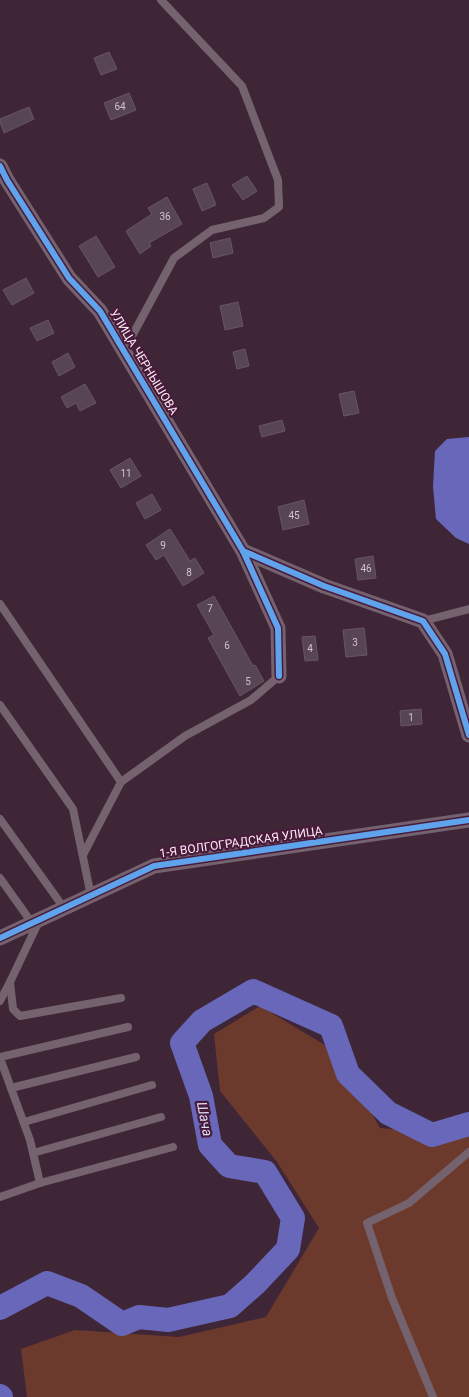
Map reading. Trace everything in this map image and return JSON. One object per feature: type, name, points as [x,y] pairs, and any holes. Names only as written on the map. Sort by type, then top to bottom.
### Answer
[{"type":"street","name":"УЛИЦА ЧЕРНЫШОВА","points":[[0,166],[69,278],[100,310],[243,551],[278,628],[279,676]]},
{"type":"street","points":[[243,551],[324,586],[423,621],[446,654],[469,735]]},
{"type":"street","name":"1-Я ВОЛГОГРАДСКАЯ УЛИЦА","points":[[0,938],[154,866],[469,820]]},
{"type":"lane","name":"УЛИЦА ЧЕРНЫШОВА","points":[[124,351],[174,258],[212,230],[264,218],[279,207],[278,180],[242,86],[161,0]]},
{"type":"lane","points":[[0,604],[121,782]]},
{"type":"lane","points":[[423,621],[469,609]]},
{"type":"lane","points":[[83,855],[121,782],[184,736],[252,700],[279,676]]},
{"type":"lane","points":[[0,705],[74,809],[91,896]]},
{"type":"lane","points":[[0,819],[64,908]]},
{"type":"lane","points":[[0,878],[36,921],[0,1001]]},
{"type":"lane","points":[[10,982],[14,1009],[20,1016],[121,998]]},
{"type":"lane","points":[[40,1183],[24,1122],[0,1058],[128,1027]]},
{"type":"lane","points":[[11,1088],[136,1056]]},
{"type":"lane","points":[[24,1122],[152,1084]]},
{"type":"lane","points":[[33,1153],[161,1117]]},
{"type":"lane","points":[[0,1197],[40,1183],[173,1147]]},
{"type":"lane","points":[[433,1397],[392,1298],[367,1223],[409,1203],[469,1152]]},
{"type":"shaded area","points":[[469,437],[469,544],[456,538],[436,519],[433,487],[435,451],[447,439]]},
{"type":"shaded area","points":[[260,1006],[338,1053],[380,1128],[469,1136],[469,1397],[27,1397],[21,1349],[75,1330],[179,1337],[266,1317],[319,1228],[277,1162],[220,1091],[214,1034]]},
{"type":"building","points":[[109,52],[117,69],[101,75],[94,58]]},
{"type":"building","points":[[129,93],[136,110],[111,120],[104,103]]},
{"type":"building","points":[[29,107],[34,119],[4,133],[0,119]]},
{"type":"building","points":[[247,176],[257,191],[243,200],[232,185]]},
{"type":"building","points":[[207,183],[216,205],[202,211],[193,189]]},
{"type":"building","points":[[167,197],[182,224],[149,243],[151,246],[140,254],[126,231],[152,214],[148,208]]},
{"type":"building","points":[[96,236],[115,267],[98,277],[79,246]]},
{"type":"building","points":[[230,238],[233,253],[213,258],[210,243]]},
{"type":"building","points":[[26,278],[34,293],[12,305],[3,290]]},
{"type":"building","points":[[238,302],[243,326],[225,330],[220,306]]},
{"type":"building","points":[[48,320],[54,333],[37,341],[30,328]]},
{"type":"building","points":[[245,349],[249,366],[237,369],[233,352]]},
{"type":"building","points":[[68,353],[75,367],[59,376],[52,362]]},
{"type":"building","points":[[85,384],[96,403],[80,411],[76,403],[67,408],[61,397]]},
{"type":"building","points":[[354,391],[359,413],[344,416],[339,394]]},
{"type":"building","points":[[282,420],[285,431],[262,437],[259,426]]},
{"type":"building","points":[[130,458],[141,476],[121,488],[110,470]]},
{"type":"building","points":[[152,494],[161,510],[145,519],[136,503]]},
{"type":"building","points":[[304,500],[309,524],[283,530],[278,507]]},
{"type":"building","points":[[170,529],[190,561],[195,558],[204,573],[183,586],[164,555],[156,560],[146,545]]},
{"type":"building","points":[[373,556],[376,578],[358,580],[355,559]]},
{"type":"building","points":[[214,596],[253,666],[255,665],[264,681],[240,696],[208,638],[214,635],[197,605]]},
{"type":"building","points":[[364,628],[367,655],[346,657],[343,630]]},
{"type":"building","points":[[315,636],[318,660],[305,661],[302,637]]},
{"type":"building","points":[[421,709],[422,724],[401,726],[400,711]]},
{"type":"waterway","name":"Шача","points":[[0,1308],[47,1283],[81,1296],[122,1324],[139,1317],[168,1320],[230,1306],[255,1284],[288,1249],[293,1218],[265,1172],[229,1166],[210,1145],[201,1096],[182,1043],[202,1021],[253,991],[331,1026],[348,1074],[388,1113],[432,1135],[469,1124]]},
{"type":"cycle path","points":[[0,166],[69,278],[100,311],[243,551],[278,628],[279,676]]},
{"type":"cycle path","points":[[243,551],[324,586],[423,621],[445,654],[469,735]]},
{"type":"cycle path","points":[[0,938],[154,866],[469,820]]}]
